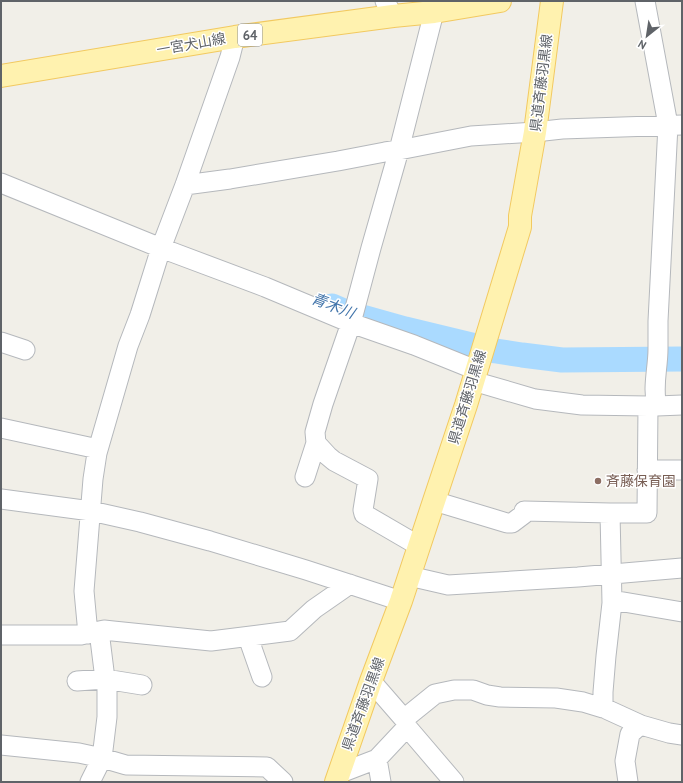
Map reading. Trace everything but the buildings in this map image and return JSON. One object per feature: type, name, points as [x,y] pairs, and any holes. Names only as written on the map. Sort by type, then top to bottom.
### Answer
[{"type":"main road","name":"一宮犬山線","points":[[1,76],[235,37],[389,8],[434,12],[500,1]]},
{"type":"main road","name":"県道斉藤羽黒線","points":[[337,778],[410,576],[520,227],[520,216],[535,132],[552,1]]},
{"type":"street","points":[[434,502],[507,523],[512,523],[524,514],[524,511],[647,513],[647,470],[652,406],[655,400],[658,321],[675,125],[645,1]]},
{"type":"street","points":[[305,477],[316,443],[315,432],[322,404],[351,323],[399,150],[434,12]]},
{"type":"street","points":[[90,782],[102,758],[107,717],[108,687],[93,633],[84,592],[98,449],[128,346],[140,315],[161,248],[230,57],[235,37]]},
{"type":"street","points":[[185,185],[399,150],[471,136],[562,129],[675,125]]},
{"type":"street","points":[[1,183],[161,248],[265,287],[351,323],[414,345],[474,375],[535,399],[582,405],[682,405]]},
{"type":"street","points":[[1,342],[25,350]]},
{"type":"street","points":[[1,428],[98,449]]},
{"type":"street","points":[[316,443],[334,461],[368,479],[363,510],[364,514],[419,546]]},
{"type":"street","points":[[647,470],[682,470]]},
{"type":"street","points":[[1,499],[91,510],[140,522],[210,541],[401,601]]},
{"type":"street","points":[[603,708],[606,656],[612,600],[610,513]]},
{"type":"street","points":[[410,576],[448,585],[578,577],[682,568]]},
{"type":"street","points":[[1,635],[81,635],[104,630],[113,630],[211,641],[290,631],[314,610],[350,584]]},
{"type":"street","points":[[612,600],[682,612]]},
{"type":"street","points":[[248,637],[262,677]]},
{"type":"street","points":[[77,681],[105,679],[142,685]]},
{"type":"street","points":[[371,681],[454,782]]},
{"type":"street","points":[[337,778],[377,759],[405,723],[435,694],[454,690],[472,690],[487,695],[500,697],[556,698],[583,702],[603,708],[640,725],[682,735]]},
{"type":"street","points":[[628,782],[626,761],[630,734],[640,725]]},
{"type":"street","points":[[1,745],[79,753],[102,758],[129,774],[268,767],[283,782]]},
{"type":"street","points":[[377,759],[381,782]]},
{"type":"waterway","name":"青木川","points":[[332,306],[348,313],[405,329],[496,351],[522,355],[562,360],[682,359]]},
{"type":"place","name":"斉藤保育園","points":[[598,481]]}]
